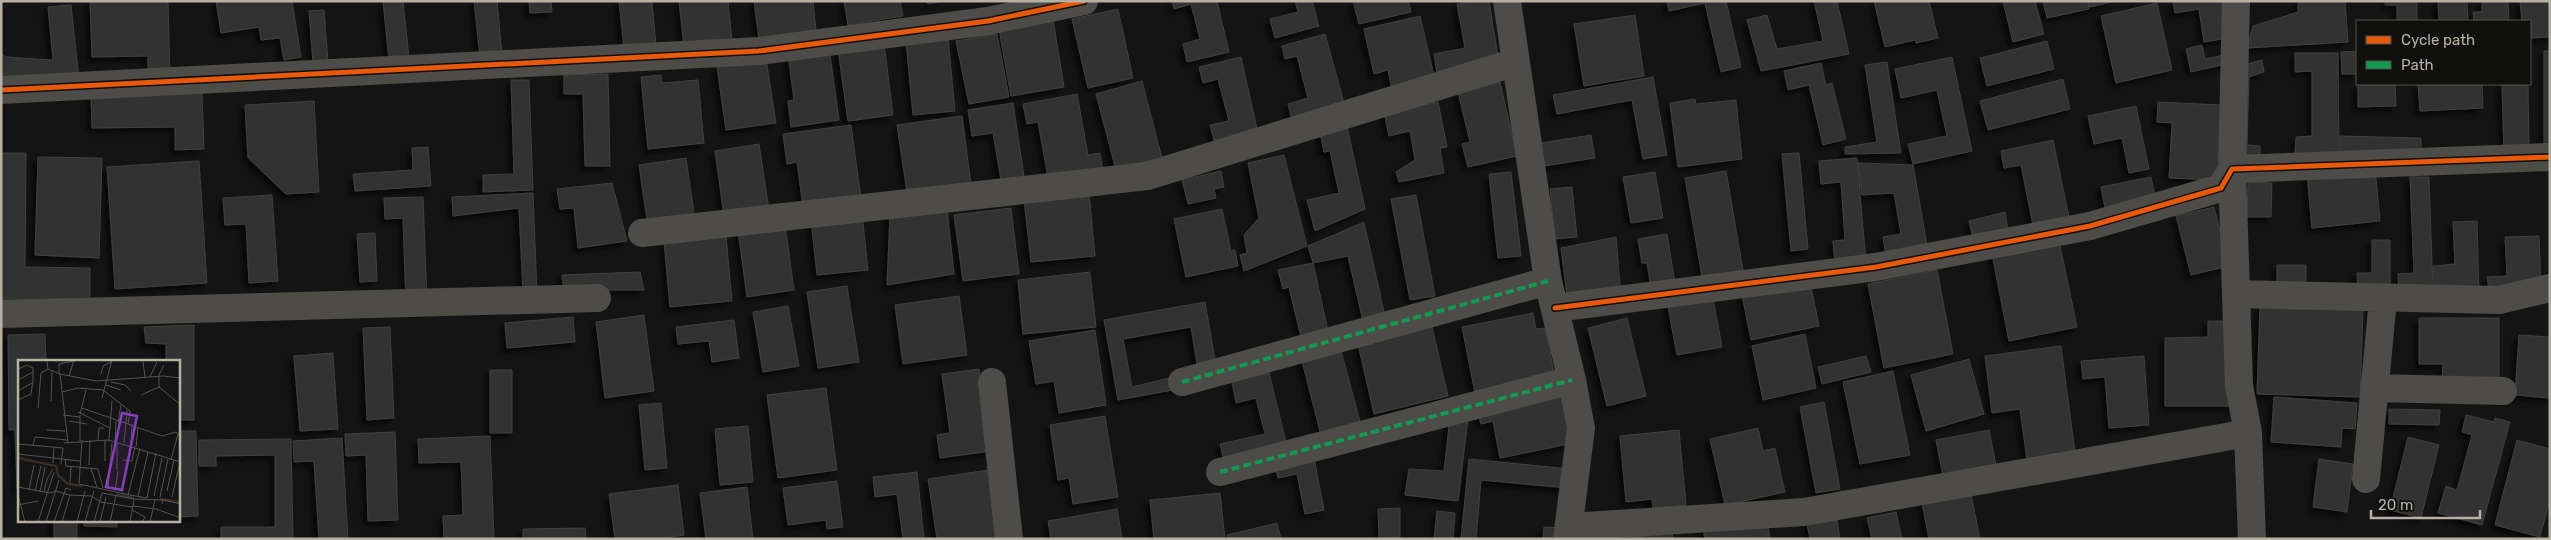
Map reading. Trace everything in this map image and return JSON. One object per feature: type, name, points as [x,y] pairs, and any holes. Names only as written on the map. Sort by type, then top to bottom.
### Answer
[{"type":"street","points":[[1,90],[759,51],[988,21],[1084,1]]},
{"type":"street","points":[[1507,1],[1548,281],[1572,380],[1581,428],[1568,533],[1804,512],[2248,433]]},
{"type":"street","points":[[2236,1],[2232,169],[2239,385],[2248,433],[2252,539]]},
{"type":"street","points":[[642,233],[1147,176],[1516,62]]},
{"type":"street","points":[[2232,169],[2550,158]]},
{"type":"street","points":[[1554,308],[1876,267],[2090,226],[2220,188],[2232,169]]},
{"type":"street","points":[[1182,382],[1548,281]]},
{"type":"street","points":[[2236,294],[2383,299],[2500,300],[2550,288]]},
{"type":"street","points":[[1,314],[596,298]]},
{"type":"street","points":[[2366,479],[2383,299]]},
{"type":"street","points":[[1220,472],[1572,380]]},
{"type":"street","points":[[992,382],[1009,539]]},
{"type":"street","points":[[2374,388],[2503,391]]},
{"type":"building","points":[[90,1],[168,1],[170,77],[148,78],[148,56],[92,57]]},
{"type":"building","points":[[216,1],[292,1],[301,57],[284,60],[280,38],[261,40],[259,27],[221,33]]},
{"type":"building","points":[[383,1],[403,1],[409,58],[389,60]]},
{"type":"building","points":[[474,1],[497,1],[502,54],[480,57]]},
{"type":"building","points":[[529,1],[551,1],[552,12],[530,13]]},
{"type":"building","points":[[619,1],[652,1],[656,46],[624,49]]},
{"type":"building","points":[[679,1],[728,1],[732,41],[684,47]]},
{"type":"building","points":[[754,1],[813,1],[817,40],[760,47]]},
{"type":"building","points":[[844,1],[900,1],[903,16],[848,25]]},
{"type":"building","points":[[927,1],[944,1],[928,4]]},
{"type":"building","points":[[1172,1],[1217,1],[1229,52],[1187,62],[1183,44],[1200,39],[1191,4],[1174,9]]},
{"type":"building","points":[[1295,1],[1312,1],[1319,26],[1275,38],[1270,19],[1298,12]]},
{"type":"building","points":[[1353,1],[1408,1],[1411,12],[1359,24]]},
{"type":"building","points":[[1489,1],[1499,63],[1437,74],[1434,54],[1465,48],[1457,4]]},
{"type":"building","points":[[1667,1],[1726,1],[1741,67],[1721,72],[1705,3],[1669,11]]},
{"type":"building","points":[[1814,1],[1837,1],[1849,54],[1761,71],[1747,20],[1767,15],[1777,49],[1823,41]]},
{"type":"building","points":[[1874,1],[1929,1],[1938,38],[1916,43],[1915,40],[1885,47]]},
{"type":"building","points":[[2003,1],[2035,1],[2044,34],[2013,42]]},
{"type":"building","points":[[2043,1],[2088,1],[2089,9],[2047,18]]},
{"type":"building","points":[[2088,1],[2115,1],[2090,7]]},
{"type":"building","points":[[2173,1],[2229,1],[2227,38],[2204,42],[2199,9],[2175,13]]},
{"type":"building","points":[[2298,1],[2345,1],[2348,42],[2247,48],[2253,26],[2298,12]]},
{"type":"building","points":[[2385,1],[2417,1],[2417,20],[2397,20],[2397,5],[2385,5]]},
{"type":"building","points":[[2438,1],[2467,1],[2468,20],[2439,20]]},
{"type":"building","points":[[2482,1],[2508,1],[2509,20],[2474,20],[2473,12],[2482,12]]},
{"type":"building","points":[[2520,1],[2550,1],[2550,37],[2531,38],[2531,20],[2522,20]]},
{"type":"building","points":[[2157,3],[2172,70],[2116,83],[2101,16]]},
{"type":"building","points":[[71,5],[79,80],[1,80],[1,53],[6,57],[53,60],[48,7]]},
{"type":"building","points":[[1118,9],[1133,78],[1088,88],[1072,19]]},
{"type":"building","points":[[324,10],[328,62],[313,63],[309,11]]},
{"type":"building","points":[[1635,15],[1644,76],[1584,86],[1574,24]]},
{"type":"building","points":[[1420,16],[1435,80],[1392,90],[1388,70],[1374,74],[1364,29]]},
{"type":"building","points":[[1053,19],[1064,87],[1011,96],[999,29]]},
{"type":"building","points":[[997,34],[1009,97],[969,104],[956,41]]},
{"type":"building","points":[[1325,34],[1345,106],[1292,120],[1288,104],[1308,98],[1297,56],[1285,59],[1282,46]]},
{"type":"building","points":[[948,38],[955,111],[913,115],[906,41]]},
{"type":"building","points":[[2047,41],[2054,69],[1987,86],[1980,58]]},
{"type":"building","points":[[884,43],[893,115],[848,121],[838,49]]},
{"type":"building","points":[[2202,45],[2205,59],[2224,55],[2226,64],[2191,72],[2186,49]]},
{"type":"building","points":[[829,48],[839,120],[791,127],[788,101],[794,100],[788,54]]},
{"type":"building","points":[[2356,51],[2356,74],[2342,74],[2341,52]]},
{"type":"building","points":[[2544,51],[2550,51],[2550,156],[2544,156]]},
{"type":"building","points":[[2295,53],[2338,53],[2339,155],[2295,156],[2296,137],[2312,136],[2312,71],[2295,72]]},
{"type":"building","points":[[1241,57],[1258,133],[1215,144],[1210,125],[1229,121],[1218,79],[1203,83],[1199,67]]},
{"type":"building","points":[[1952,57],[1972,151],[1913,164],[1908,144],[1947,136],[1937,90],[1901,98],[1895,69]]},
{"type":"building","points":[[766,59],[776,123],[726,130],[717,67]]},
{"type":"building","points":[[2262,60],[2264,72],[2249,77],[2247,145],[2260,146],[2260,160],[2238,159],[2240,66]]},
{"type":"building","points":[[1887,62],[1901,153],[1845,154],[1845,147],[1877,142],[1865,65]]},
{"type":"building","points":[[1821,63],[1826,85],[1832,83],[1846,139],[1823,145],[1809,85],[1788,90],[1784,71]]},
{"type":"building","points":[[608,74],[610,166],[585,166],[583,94],[564,94],[564,75]]},
{"type":"building","points":[[661,75],[662,83],[698,80],[704,143],[648,149],[641,77]]},
{"type":"building","points":[[1653,77],[1667,155],[1643,159],[1632,100],[1557,114],[1553,95]]},
{"type":"building","points":[[2063,79],[2070,109],[1988,130],[1980,101]]},
{"type":"building","points":[[511,80],[529,80],[533,190],[483,192],[483,175],[514,174]]},
{"type":"building","points":[[1142,81],[1162,158],[1116,170],[1096,94]]},
{"type":"building","points":[[1500,82],[1517,156],[1468,167],[1462,144],[1470,142],[1458,92]]},
{"type":"building","points":[[2358,85],[2395,85],[2396,106],[2358,107]]},
{"type":"building","points":[[2418,85],[2482,85],[2483,108],[2420,111]]},
{"type":"building","points":[[2502,85],[2528,85],[2529,152],[2504,153]]},
{"type":"building","points":[[202,93],[204,149],[175,150],[175,127],[92,128],[91,96]]},
{"type":"building","points":[[1077,94],[1088,155],[1100,153],[1103,173],[1049,183],[1038,122],[1027,124],[1023,104]]},
{"type":"building","points":[[1695,99],[1696,104],[1736,100],[1742,159],[1678,167],[1670,103]]},
{"type":"building","points":[[314,101],[319,192],[286,194],[248,158],[245,105]]},
{"type":"building","points":[[1438,102],[1447,147],[1440,148],[1444,173],[1399,182],[1396,172],[1415,160],[1410,131],[1389,136],[1384,112]]},
{"type":"building","points":[[2158,102],[2222,105],[2218,180],[2169,178],[2172,123],[2157,122]]},
{"type":"building","points":[[1013,103],[1024,176],[1001,180],[993,133],[972,136],[968,110]]},
{"type":"building","points":[[2136,106],[2149,169],[2129,173],[2122,138],[2094,144],[2088,116]]},
{"type":"building","points":[[962,116],[971,184],[907,192],[897,125]]},
{"type":"building","points":[[851,125],[861,198],[803,206],[797,162],[787,164],[783,134]]},
{"type":"building","points":[[1347,126],[1365,209],[1315,231],[1307,200],[1339,193],[1330,151],[1324,152],[1320,132]]},
{"type":"building","points":[[1591,135],[1595,158],[1544,166],[1541,143]]},
{"type":"building","points":[[2340,136],[2421,138],[2421,156],[2340,154]]},
{"type":"building","points":[[2053,140],[2070,222],[2034,230],[2021,165],[2004,168],[2001,151]]},
{"type":"building","points":[[759,144],[769,210],[724,216],[715,151]]},
{"type":"building","points":[[428,147],[431,186],[355,191],[353,174],[413,170],[412,148]]},
{"type":"building","points":[[1,153],[26,153],[25,267],[90,268],[90,300],[1,299]]},
{"type":"building","points":[[1799,153],[1808,249],[1791,251],[1782,154]]},
{"type":"building","points":[[1284,155],[1307,246],[1244,271],[1240,255],[1247,253],[1244,235],[1259,218],[1248,163]]},
{"type":"building","points":[[38,157],[102,158],[99,258],[35,255]]},
{"type":"building","points":[[686,158],[695,220],[648,227],[639,165]]},
{"type":"building","points":[[1857,158],[1866,262],[1835,265],[1833,241],[1845,240],[1841,182],[1821,184],[1819,161]]},
{"type":"building","points":[[199,161],[207,283],[115,289],[107,167]]},
{"type":"building","points":[[1858,163],[1913,165],[1929,256],[1887,263],[1883,237],[1901,234],[1894,193],[1862,195]]},
{"type":"building","points":[[2375,168],[2380,221],[2312,228],[2307,174]]},
{"type":"building","points":[[1221,171],[1224,187],[1214,189],[1216,198],[1188,204],[1182,180]]},
{"type":"building","points":[[1726,171],[1744,276],[1703,282],[1685,178]]},
{"type":"building","points":[[1511,172],[1521,256],[1498,258],[1489,174]]},
{"type":"building","points":[[1655,172],[1663,218],[1631,223],[1623,177]]},
{"type":"building","points":[[2151,177],[2156,202],[2106,213],[2101,187]]},
{"type":"building","points":[[2410,177],[2429,177],[2433,292],[2399,293],[2398,274],[2414,273]]},
{"type":"building","points":[[2248,182],[2272,183],[2271,217],[2247,217]]},
{"type":"building","points":[[612,183],[627,241],[578,248],[574,208],[560,209],[557,189]]},
{"type":"building","points":[[1572,187],[1577,237],[1555,239],[1550,189]]},
{"type":"building","points":[[1089,192],[1095,256],[1031,262],[1024,199]]},
{"type":"building","points":[[533,193],[537,293],[523,293],[519,208],[453,216],[452,197]]},
{"type":"building","points":[[272,195],[278,281],[249,283],[246,224],[225,225],[223,198]]},
{"type":"building","points":[[1416,195],[1435,296],[1410,300],[1391,199]]},
{"type":"building","points":[[423,197],[427,301],[406,301],[403,218],[385,219],[384,198]]},
{"type":"building","points":[[2214,207],[2229,266],[2191,275],[2176,216]]},
{"type":"building","points":[[1011,208],[1019,274],[963,281],[954,215]]},
{"type":"building","points":[[947,209],[954,274],[887,285],[890,214]]},
{"type":"building","points":[[1222,209],[1231,251],[1235,250],[1238,266],[1186,277],[1174,219]]},
{"type":"building","points":[[2005,212],[2008,230],[1973,238],[1969,221]]},
{"type":"building","points":[[862,214],[868,270],[817,275],[811,219]]},
{"type":"building","points":[[2477,221],[2479,297],[2435,292],[2433,266],[2455,264],[2453,222]]},
{"type":"building","points":[[1364,222],[1385,316],[1363,321],[1348,256],[1313,263],[1308,246]]},
{"type":"building","points":[[785,224],[794,290],[747,297],[738,230]]},
{"type":"building","points":[[375,233],[377,281],[360,282],[357,234]]},
{"type":"building","points":[[1667,234],[1676,289],[1652,294],[1647,263],[1642,263],[1638,239]]},
{"type":"building","points":[[726,236],[732,301],[670,307],[664,241]]},
{"type":"building","points":[[2539,236],[2541,289],[2490,297],[2487,277],[2507,276],[2505,237]]},
{"type":"building","points":[[1616,237],[1621,298],[1568,303],[1561,248]]},
{"type":"building","points":[[2059,240],[2077,327],[2009,341],[1992,254]]},
{"type":"building","points":[[2372,240],[2390,240],[2390,292],[2358,292],[2357,273],[2372,273]]},
{"type":"building","points":[[1313,263],[1328,331],[1301,337],[1289,287],[1283,289],[1278,270]]},
{"type":"building","points":[[2277,265],[2306,265],[2306,284],[2277,284]]},
{"type":"building","points":[[1937,270],[1953,354],[1884,368],[1868,284]]},
{"type":"building","points":[[640,272],[644,290],[564,290],[562,275]]},
{"type":"building","points":[[1090,272],[1096,327],[1023,334],[1018,280]]},
{"type":"building","points":[[1810,282],[1819,326],[1751,340],[1742,295]]},
{"type":"building","points":[[847,286],[859,362],[818,368],[807,292]]},
{"type":"building","points":[[1712,293],[1722,347],[1677,355],[1667,301]]},
{"type":"building","points":[[959,296],[967,355],[903,364],[895,305]]},
{"type":"building","points":[[1205,302],[1216,366],[1198,369],[1191,327],[1123,339],[1132,387],[1182,375],[1184,388],[1118,400],[1104,320]]},
{"type":"building","points":[[2260,305],[2363,309],[2360,397],[2257,394]]},
{"type":"building","points":[[788,306],[799,366],[763,372],[753,312]]},
{"type":"building","points":[[1533,313],[1536,329],[1545,328],[1556,382],[1476,398],[1462,327]]},
{"type":"building","points":[[644,315],[654,391],[605,398],[596,322]]},
{"type":"building","points":[[573,317],[575,342],[507,348],[505,323]]},
{"type":"building","points":[[1627,318],[1646,396],[1607,406],[1588,328]]},
{"type":"building","points":[[2419,318],[2499,318],[2499,381],[2442,380],[2443,364],[2419,364]]},
{"type":"building","points":[[734,320],[739,358],[712,362],[709,341],[678,344],[676,327]]},
{"type":"building","points":[[2208,321],[2233,321],[2233,406],[2165,406],[2165,338],[2208,337]]},
{"type":"building","points":[[194,325],[194,420],[180,420],[180,360],[166,360],[166,344],[146,343],[144,327]]},
{"type":"building","points":[[390,327],[394,418],[367,420],[363,328]]},
{"type":"building","points":[[1432,327],[1448,396],[1374,414],[1358,344]]},
{"type":"building","points":[[1095,330],[1106,405],[1059,413],[1054,381],[1036,384],[1029,341]]},
{"type":"building","points":[[45,334],[46,360],[18,360],[18,430],[9,430],[8,335]]},
{"type":"building","points":[[1805,334],[1816,388],[1763,400],[1752,346]]},
{"type":"building","points":[[2519,335],[2550,337],[2549,398],[2515,395]]},
{"type":"building","points":[[2061,346],[2075,453],[2027,460],[2020,409],[1992,413],[1985,356]]},
{"type":"building","points":[[1340,347],[1362,429],[1322,439],[1301,357]]},
{"type":"building","points":[[333,353],[338,429],[300,431],[294,356]]},
{"type":"building","points":[[1866,356],[1871,372],[1822,384],[1818,367]]},
{"type":"building","points":[[2144,356],[2149,425],[2109,428],[2105,377],[2083,379],[2081,361]]},
{"type":"building","points":[[1969,359],[1984,414],[1926,431],[1911,375]]},
{"type":"building","points":[[979,369],[991,451],[940,458],[937,435],[950,433],[942,374]]},
{"type":"building","points":[[490,370],[512,370],[512,433],[490,433]]},
{"type":"building","points":[[1893,371],[1910,455],[1860,464],[1843,382]]},
{"type":"building","points":[[1269,373],[1288,450],[1225,465],[1220,444],[1265,434],[1256,398],[1236,403],[1232,382]]},
{"type":"building","points":[[826,388],[837,470],[778,478],[767,395]]},
{"type":"building","points":[[1564,396],[1569,444],[1500,458],[1493,421],[1481,424],[1478,413]]},
{"type":"building","points":[[2274,397],[2357,403],[2355,429],[2342,428],[2341,447],[2271,442]]},
{"type":"building","points":[[1824,402],[1840,489],[1816,493],[1800,407]]},
{"type":"building","points":[[661,403],[667,468],[645,470],[639,405]]},
{"type":"building","points":[[2389,409],[2440,410],[2439,425],[2389,424]]},
{"type":"building","points":[[2466,415],[2494,422],[2495,418],[2510,422],[2482,525],[2438,513],[2446,486],[2457,490],[2472,435],[2462,432]]},
{"type":"building","points":[[1105,416],[1118,497],[1073,504],[1069,478],[1058,480],[1050,425]]},
{"type":"building","points":[[1450,417],[1468,419],[1458,501],[1405,495],[1409,469],[1444,471]]},
{"type":"building","points":[[748,426],[753,482],[720,485],[715,429]]},
{"type":"building","points":[[1758,428],[1763,451],[1775,448],[1785,492],[1725,505],[1710,439]]},
{"type":"building","points":[[1679,430],[1686,505],[1653,508],[1652,499],[1626,502],[1620,436]]},
{"type":"building","points":[[1989,430],[1997,470],[1944,481],[1936,440]]},
{"type":"building","points":[[15,431],[18,431],[17,489]]},
{"type":"building","points":[[180,431],[196,431],[198,516],[180,517]]},
{"type":"building","points":[[395,432],[398,520],[368,521],[366,455],[346,456],[345,434]]},
{"type":"building","points":[[490,436],[494,539],[444,539],[443,516],[463,515],[461,462],[419,463],[418,439]]},
{"type":"building","points":[[2408,437],[2439,445],[2421,518],[2390,510]]},
{"type":"building","points":[[342,438],[348,539],[319,539],[314,461],[294,462],[293,441]]},
{"type":"building","points":[[291,439],[293,539],[221,539],[221,527],[275,527],[275,455],[216,456],[216,466],[199,466],[199,440]]},
{"type":"building","points":[[2517,440],[2550,449],[2550,500],[2540,537],[2495,525]]},
{"type":"building","points":[[1313,453],[1324,510],[1305,514],[1297,474],[1278,478],[1274,461]]},
{"type":"building","points":[[1469,459],[1570,469],[1568,488],[1481,480],[1476,539],[1461,539]]},
{"type":"building","points":[[2319,459],[2353,464],[2347,512],[2313,507]]},
{"type":"building","points":[[989,470],[1000,539],[937,539],[928,479]]},
{"type":"building","points":[[917,472],[924,539],[903,539],[897,494],[875,497],[873,477]]},
{"type":"building","points":[[837,481],[843,527],[827,529],[826,520],[788,525],[783,488]]},
{"type":"building","points":[[678,485],[684,535],[656,539],[615,539],[609,494]]},
{"type":"building","points":[[747,487],[753,539],[706,539],[700,493]]},
{"type":"building","points":[[1220,493],[1225,539],[1154,539],[1150,500]]},
{"type":"building","points":[[1971,494],[1980,539],[1929,539],[1922,503]]},
{"type":"building","points":[[1400,508],[1400,539],[1379,539],[1378,509]]},
{"type":"building","points":[[1117,509],[1122,539],[1051,539],[1048,521]]},
{"type":"building","points":[[1437,511],[1455,513],[1453,539],[1434,539]]},
{"type":"building","points":[[1896,512],[1902,539],[1872,539],[1867,518]]},
{"type":"building","points":[[1836,514],[1840,539],[1810,539],[1806,519]]},
{"type":"building","points":[[1767,519],[1770,539],[1705,539],[1703,528]]},
{"type":"building","points":[[54,522],[77,522],[77,539],[54,539]]},
{"type":"building","points":[[84,522],[117,522],[117,527],[84,526]]},
{"type":"building","points":[[1277,523],[1281,539],[1228,539],[1227,535]]},
{"type":"building","points":[[1544,527],[1561,528],[1560,539],[1543,539]]},
{"type":"building","points":[[585,528],[586,539],[523,539],[523,529]]},
{"type":"building","points":[[1672,532],[1673,539],[1623,539]]},
{"type":"marked path","points":[[1182,382],[1548,281]]},
{"type":"marked path","points":[[1220,472],[1572,380]]},
{"type":"cycle path","points":[[1,90],[759,51],[988,21],[1084,1]]},
{"type":"cycle path","points":[[1555,308],[1876,267],[2090,226],[2221,188],[2232,169],[2550,157]]}]
